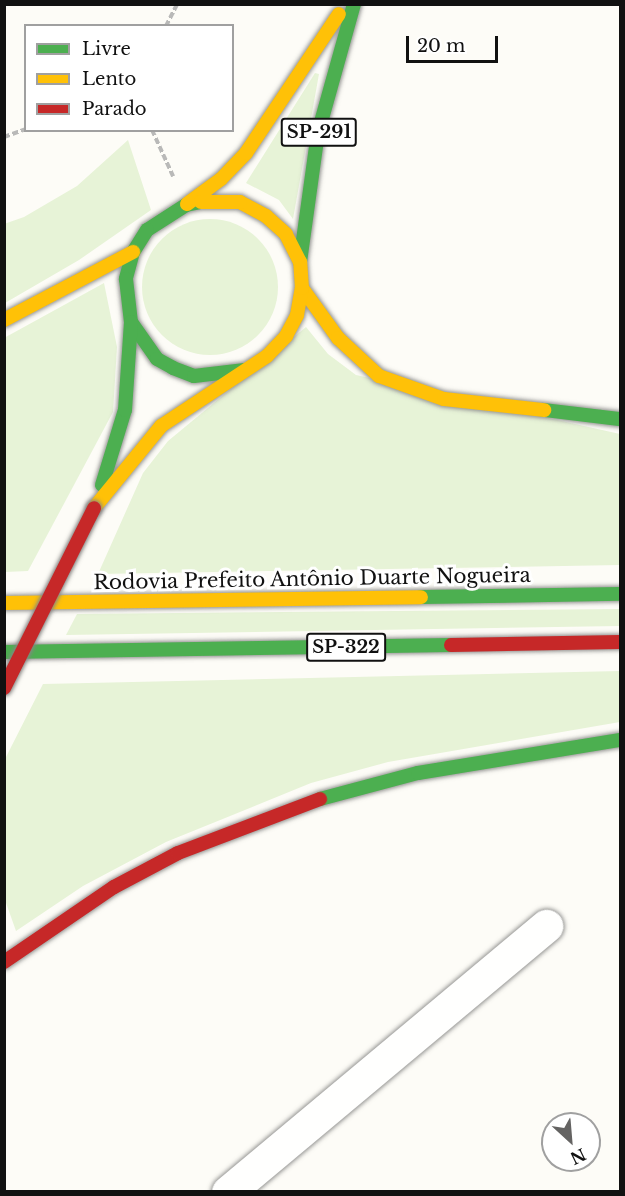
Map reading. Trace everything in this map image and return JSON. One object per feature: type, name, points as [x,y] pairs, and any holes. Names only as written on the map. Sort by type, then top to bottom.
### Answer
[{"type":"main road","name":"SP-291","points":[[345,4],[246,153],[221,179],[147,230],[133,252],[126,279],[131,322],[142,342],[173,368],[194,376],[219,376],[245,370],[267,356],[286,336],[297,315],[302,288],[300,262],[318,133],[354,4]]},
{"type":"main road","name":"SP-291","points":[[186,205],[215,199],[240,202],[266,216],[286,234],[300,262]]},
{"type":"main road","points":[[4,320],[133,252]]},
{"type":"main road","points":[[302,288],[338,338],[379,376],[444,399],[621,419]]},
{"type":"main road","points":[[4,688],[94,508],[125,410],[131,366],[131,322]]},
{"type":"main road","points":[[94,508],[161,426],[245,370]]},
{"type":"main road","name":"Rodovia Prefeito Antônio Duarte Nogueira","points":[[4,603],[621,594]]},
{"type":"main road","name":"SP-322","points":[[4,652],[621,642]]},
{"type":"main road","points":[[4,962],[114,887],[178,853],[259,819],[337,793],[418,773],[621,740]]},
{"type":"street","points":[[228,1191],[546,926]]},
{"type":"path","points":[[167,24],[177,4]]},
{"type":"path","points":[[4,137],[24,130]]},
{"type":"path","points":[[153,132],[186,205]]},
{"type":"green space","points":[[315,73],[319,74],[293,219],[279,200],[246,183]]},
{"type":"green space","points":[[128,140],[151,210],[79,260],[5,303],[4,224],[24,217],[77,186]]},
{"type":"green space","points":[[210,219],[236,225],[258,239],[272,261],[278,287],[272,313],[258,335],[236,349],[210,355],[184,349],[162,335],[148,313],[142,287],[148,261],[162,239],[184,225]]},
{"type":"green space","points":[[104,283],[117,347],[113,412],[28,571],[5,572],[4,338]]},
{"type":"green space","points":[[306,327],[328,354],[356,375],[620,434],[620,565],[98,574],[143,473],[168,441]]},
{"type":"green space","points":[[620,609],[620,626],[66,635],[77,614]]},
{"type":"green space","points":[[620,671],[620,722],[388,762],[311,783],[166,842],[83,886],[16,931],[5,900],[5,759],[43,684]]},
{"type":"traffic: fast","points":[[300,262],[318,133],[354,4]]},
{"type":"traffic: fast","points":[[201,202],[186,205],[147,230],[133,252],[126,279],[131,322],[157,359],[173,368],[194,376],[245,370]]},
{"type":"traffic: fast","points":[[102,485],[125,410],[131,322]]},
{"type":"traffic: fast","points":[[544,410],[620,419]]},
{"type":"traffic: fast","points":[[421,597],[620,594]]},
{"type":"traffic: fast","points":[[4,652],[451,645]]},
{"type":"traffic: fast","points":[[320,799],[418,773],[620,740]]},
{"type":"traffic: slow","points":[[187,204],[221,179],[246,153],[339,14]]},
{"type":"traffic: slow","points":[[94,508],[161,426],[267,356],[286,336],[297,315],[302,288],[300,262],[286,234],[266,216],[240,202],[201,202]]},
{"type":"traffic: slow","points":[[4,320],[133,252]]},
{"type":"traffic: slow","points":[[302,288],[338,338],[379,376],[444,399],[544,410]]},
{"type":"traffic: slow","points":[[4,603],[421,597]]},
{"type":"traffic: jam","points":[[4,688],[94,508]]},
{"type":"traffic: jam","points":[[451,645],[620,642]]},
{"type":"traffic: jam","points":[[4,962],[114,887],[178,853],[320,799]]}]
